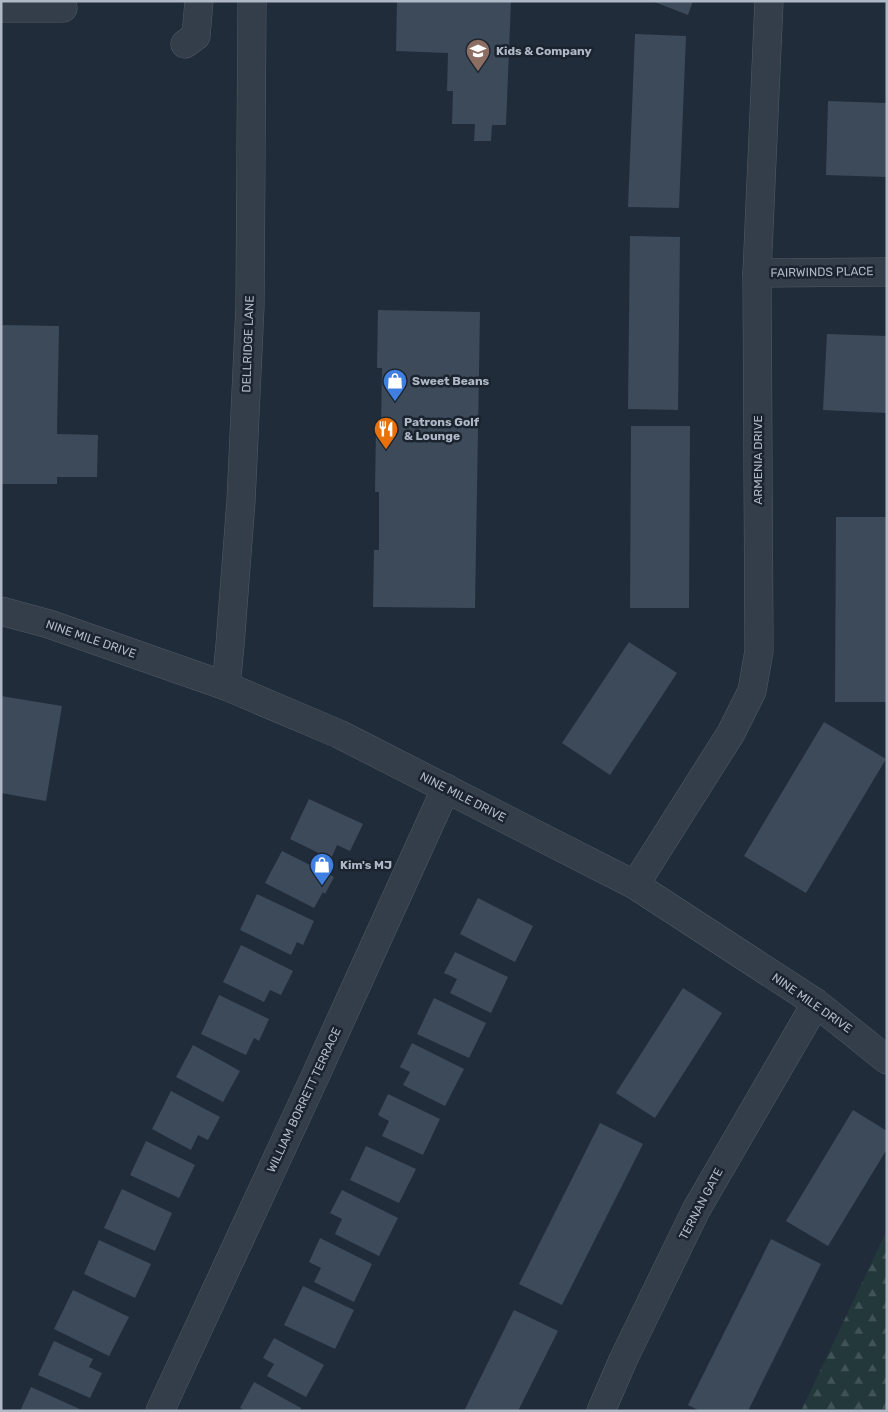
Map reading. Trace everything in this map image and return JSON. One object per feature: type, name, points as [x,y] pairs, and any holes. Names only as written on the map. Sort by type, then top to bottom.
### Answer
[{"type":"street","points":[[184,44],[196,36],[199,1]]},
{"type":"street","name":"DELLRIDGE LANE","points":[[226,686],[240,501],[250,306],[252,1]]},
{"type":"street","name":"ARMENIA DRIVE","points":[[635,885],[731,733],[752,691],[759,651],[757,273],[769,1]]},
{"type":"street","points":[[1,8],[63,8]]},
{"type":"street","name":"FAIRWINDS PLACE","points":[[757,273],[887,272]]},
{"type":"street","name":"NINE MILE DRIVE","points":[[1,611],[49,624],[226,686],[339,734],[446,788],[635,885],[816,1004],[887,1060]]},
{"type":"street","name":"WILLIAM BORRETT TERRACE","points":[[160,1411],[446,788]]},
{"type":"street","name":"TERNAN GATE","points":[[601,1411],[623,1360],[696,1210],[816,1004]]},
{"type":"green space","points":[[887,1230],[887,1411],[801,1411]]},
{"type":"building","name":"Kids & Company","points":[[397,1],[511,1],[506,125],[492,125],[491,141],[474,141],[475,124],[452,124],[453,91],[447,91],[448,53],[396,51]]},
{"type":"building","points":[[652,1],[693,1],[688,15]]},
{"type":"building","points":[[635,34],[686,36],[679,208],[628,207]]},
{"type":"building","points":[[828,101],[887,103],[887,177],[826,175]]},
{"type":"building","points":[[630,236],[680,237],[678,410],[628,409]]},
{"type":"building","points":[[378,310],[480,312],[475,608],[373,607],[374,550],[379,550],[379,492],[375,492],[376,427],[381,427],[382,368],[377,368]]},
{"type":"building","points":[[1,325],[59,326],[57,434],[98,435],[97,477],[57,477],[57,484],[1,484]]},
{"type":"building","points":[[827,334],[887,336],[887,413],[823,410]]},
{"type":"building","points":[[631,426],[690,426],[689,608],[630,608]]},
{"type":"building","points":[[836,517],[887,517],[887,702],[835,702]]},
{"type":"building","points":[[629,642],[677,673],[610,775],[562,743]]},
{"type":"building","points":[[1,696],[62,706],[46,801],[1,793]]},
{"type":"building","points":[[824,722],[886,759],[806,893],[744,856]]},
{"type":"building","points":[[309,799],[363,824],[350,851],[337,845],[331,859],[290,839]]},
{"type":"building","points":[[282,851],[334,877],[325,894],[323,892],[314,908],[265,883]]},
{"type":"building","points":[[257,894],[314,921],[303,945],[297,942],[291,955],[240,930]]},
{"type":"building","points":[[478,898],[533,926],[515,962],[460,934]]},
{"type":"building","points":[[241,945],[293,971],[281,995],[270,990],[264,1002],[223,982]]},
{"type":"building","points":[[455,952],[508,977],[491,1013],[450,993],[457,979],[444,973]]},
{"type":"building","points":[[683,988],[722,1013],[655,1118],[616,1093]]},
{"type":"building","points":[[219,995],[269,1019],[259,1041],[254,1038],[246,1055],[201,1034]]},
{"type":"building","points":[[434,998],[486,1023],[469,1058],[417,1034]]},
{"type":"building","points":[[412,1043],[464,1069],[445,1106],[403,1085],[410,1072],[400,1067]]},
{"type":"building","points":[[193,1045],[240,1071],[223,1102],[176,1077]]},
{"type":"building","points":[[171,1091],[220,1117],[208,1140],[198,1135],[191,1150],[152,1129]]},
{"type":"building","points":[[388,1094],[440,1119],[423,1155],[382,1136],[389,1121],[378,1115]]},
{"type":"building","points":[[853,1110],[887,1131],[887,1149],[828,1246],[786,1221]]},
{"type":"building","points":[[600,1123],[643,1144],[562,1305],[519,1284]]},
{"type":"building","points":[[146,1141],[195,1165],[179,1198],[130,1175]]},
{"type":"building","points":[[366,1146],[416,1169],[399,1203],[350,1180]]},
{"type":"building","points":[[122,1189],[172,1213],[155,1251],[104,1228]]},
{"type":"building","points":[[342,1190],[398,1218],[379,1256],[335,1234],[342,1219],[330,1213]]},
{"type":"building","points":[[320,1238],[372,1264],[354,1302],[314,1282],[321,1268],[309,1262]]},
{"type":"building","points":[[771,1239],[821,1264],[748,1411],[700,1411],[688,1405]]},
{"type":"building","points":[[99,1240],[151,1264],[135,1298],[84,1274]]},
{"type":"building","points":[[303,1286],[354,1310],[335,1349],[284,1325]]},
{"type":"building","points":[[73,1290],[129,1317],[109,1356],[54,1329]]},
{"type":"building","points":[[514,1310],[558,1331],[518,1411],[464,1411]]},
{"type":"building","points":[[274,1338],[324,1365],[306,1397],[267,1376],[274,1364],[263,1358]]},
{"type":"building","points":[[54,1341],[93,1359],[89,1367],[102,1373],[90,1398],[38,1375]]},
{"type":"building","points":[[254,1382],[301,1408],[300,1411],[246,1411],[240,1408]]},
{"type":"building","points":[[31,1387],[84,1411],[20,1411]]},
{"type":"place","name":"Kids & Company","points":[[478,72]]},
{"type":"place","name":"Sweet Beans","points":[[395,402]]},
{"type":"place","name":"Patrons Golf & Lounge","points":[[386,450]]},
{"type":"place","name":"Kim's MJ","points":[[322,886]]}]
